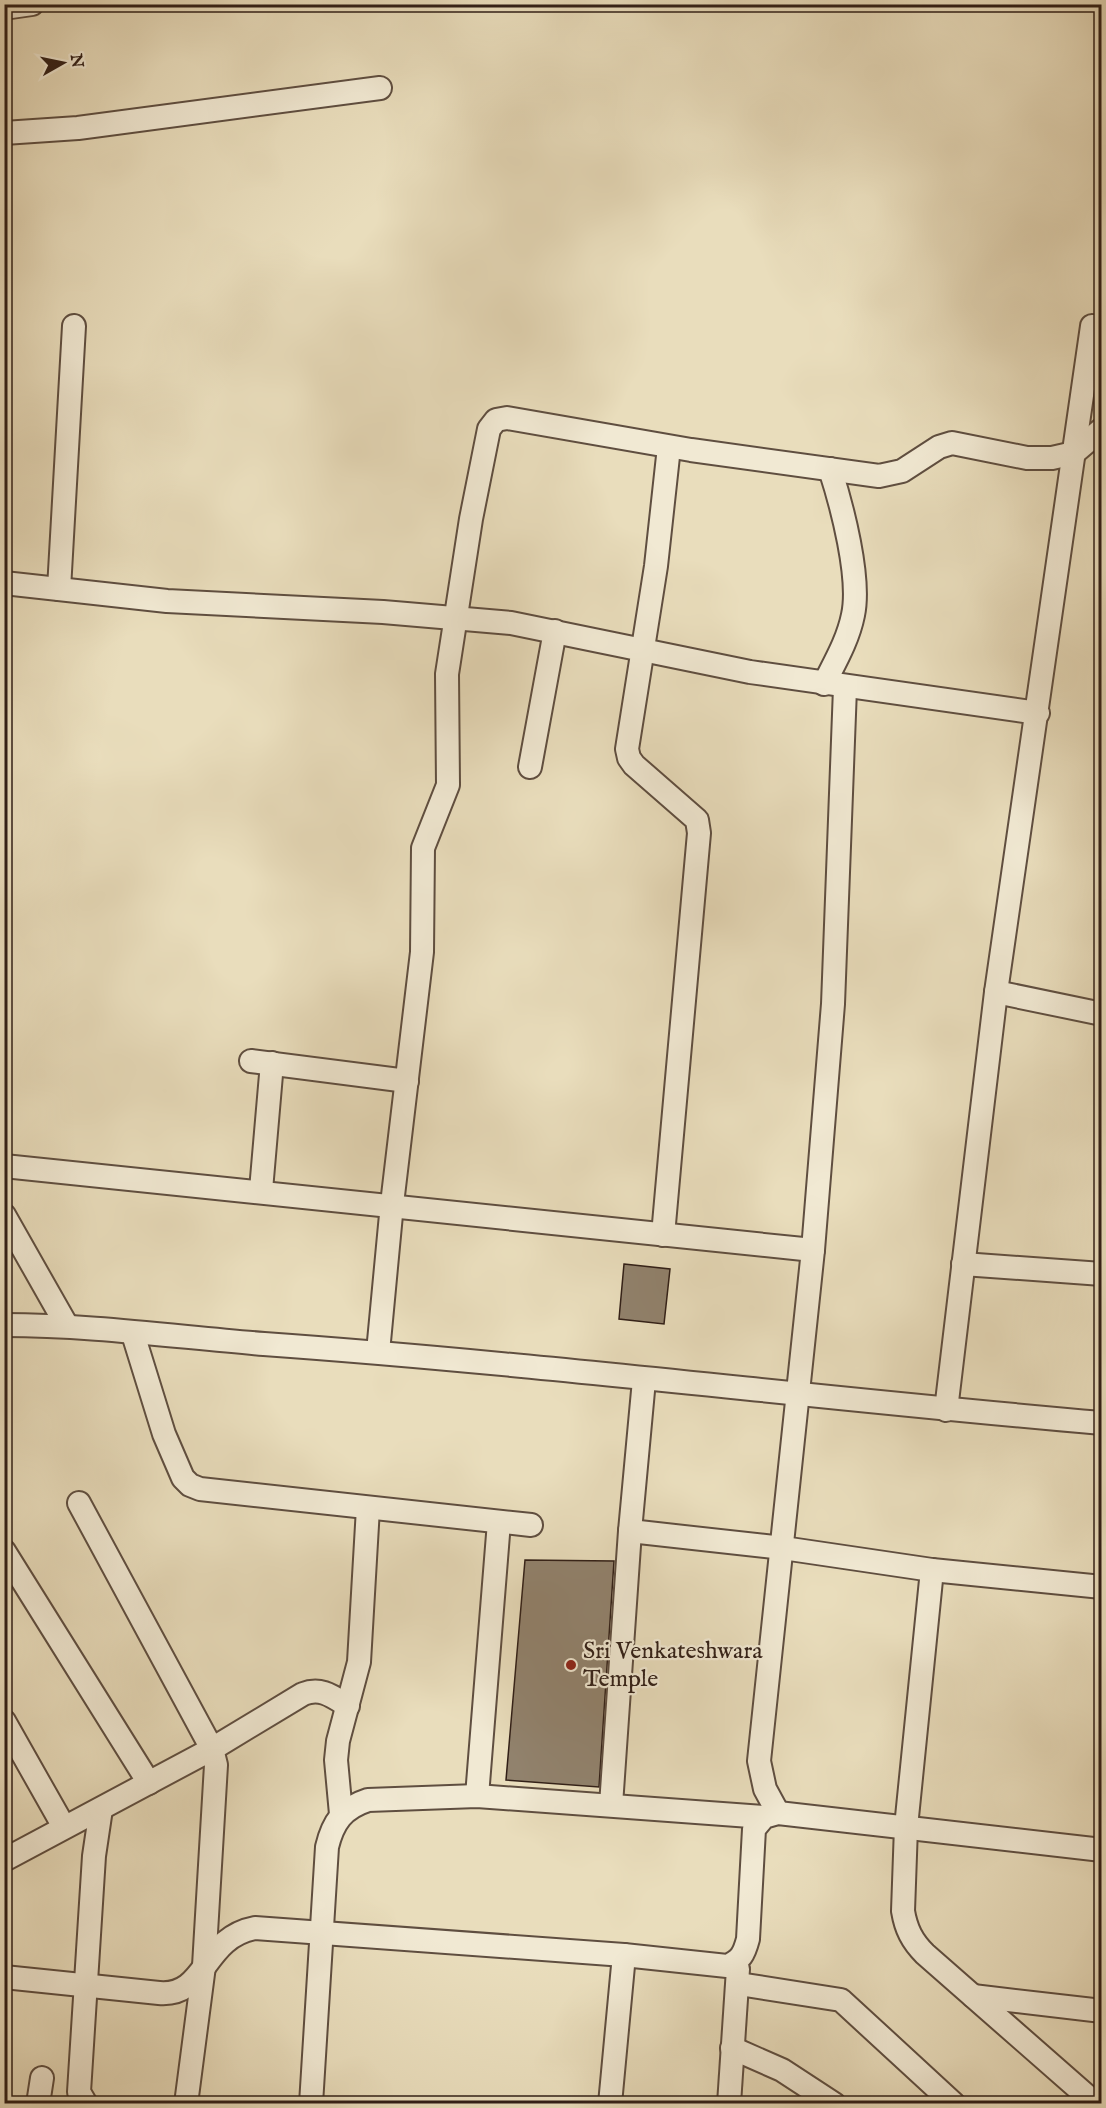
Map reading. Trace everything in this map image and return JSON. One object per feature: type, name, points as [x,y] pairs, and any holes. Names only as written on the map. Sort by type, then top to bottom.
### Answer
[{"type":"street","points":[[4,8],[32,4]]},
{"type":"street","points":[[4,133],[78,128],[380,88]]},
{"type":"street","points":[[59,589],[74,326]]},
{"type":"street","points":[[946,1410],[996,992],[1092,326]]},
{"type":"street","points":[[378,1352],[392,1204],[422,952],[423,848],[448,785],[446,691],[456,618],[489,429],[496,420],[507,417],[669,447],[889,475],[902,471],[939,447],[952,443],[1027,458],[1052,458],[1074,453],[1101,429]]},
{"type":"street","points":[[663,1235],[699,833],[698,820],[628,758],[627,749],[656,566],[669,447]]},
{"type":"street","points":[[771,1815],[759,1761],[813,1250],[833,1012],[835,686],[854,615],[856,589],[836,488],[830,469]]},
{"type":"street","points":[[4,583],[182,602],[383,612],[510,623],[835,686],[1038,713]]},
{"type":"street","points":[[530,767],[555,631]]},
{"type":"street","points":[[996,992],[1101,1014]]},
{"type":"street","points":[[261,1190],[262,1062],[407,1082]]},
{"type":"street","points":[[4,1166],[261,1190],[813,1250]]},
{"type":"street","points":[[4,1215],[67,1326]]},
{"type":"street","points":[[963,1264],[1101,1274]]},
{"type":"street","points":[[4,1326],[67,1326],[133,1334],[378,1352],[946,1410],[1101,1423]]},
{"type":"street","points":[[133,1334],[164,1434],[183,1478],[190,1485],[200,1489],[531,1525]]},
{"type":"street","points":[[611,1805],[630,1531],[644,1380]]},
{"type":"street","points":[[80,1503],[212,1749],[218,1776],[204,1966],[186,2103]]},
{"type":"street","points":[[341,1814],[336,1760],[359,1662],[368,1508]]},
{"type":"street","points":[[477,1796],[499,1522]]},
{"type":"street","points":[[630,1531],[783,1548],[932,1570],[1101,1587]]},
{"type":"street","points":[[5,1553],[149,1783]]},
{"type":"street","points":[[932,1570],[906,1827],[903,1911],[907,1930],[916,1946],[1096,2103]]},
{"type":"street","points":[[4,1860],[212,1749],[314,1690],[324,1692],[348,1706]]},
{"type":"street","points":[[4,1722],[64,1827]]},
{"type":"street","points":[[311,2103],[327,1847],[331,1830],[341,1814],[353,1805],[368,1800],[477,1796],[771,1815],[906,1827],[1101,1850]]},
{"type":"street","points":[[86,2103],[79,2092],[94,1856],[101,1809]]},
{"type":"street","points":[[4,1977],[86,1986],[177,1992],[188,1986],[223,1941],[238,1931],[255,1928],[624,1954],[716,1966],[738,1961],[745,1952],[748,1939],[754,1829],[771,1815]]},
{"type":"street","points":[[610,2103],[624,1954]]},
{"type":"street","points":[[729,2103],[739,1984],[738,1961]]},
{"type":"street","points":[[739,1984],[841,2000],[954,2103]]},
{"type":"street","points":[[973,1996],[1101,2011]]},
{"type":"street","points":[[732,2048],[782,2070],[834,2103]]},
{"type":"street","points":[[39,2103],[42,2078]]},
{"type":"building","points":[[624,1264],[670,1269],[664,1324],[619,1319]]},
{"type":"building","points":[[525,1560],[614,1561],[599,1787],[506,1780]]},
{"type":"place","name":"Sri Venkateshwara Temple","points":[[571,1665]]}]
